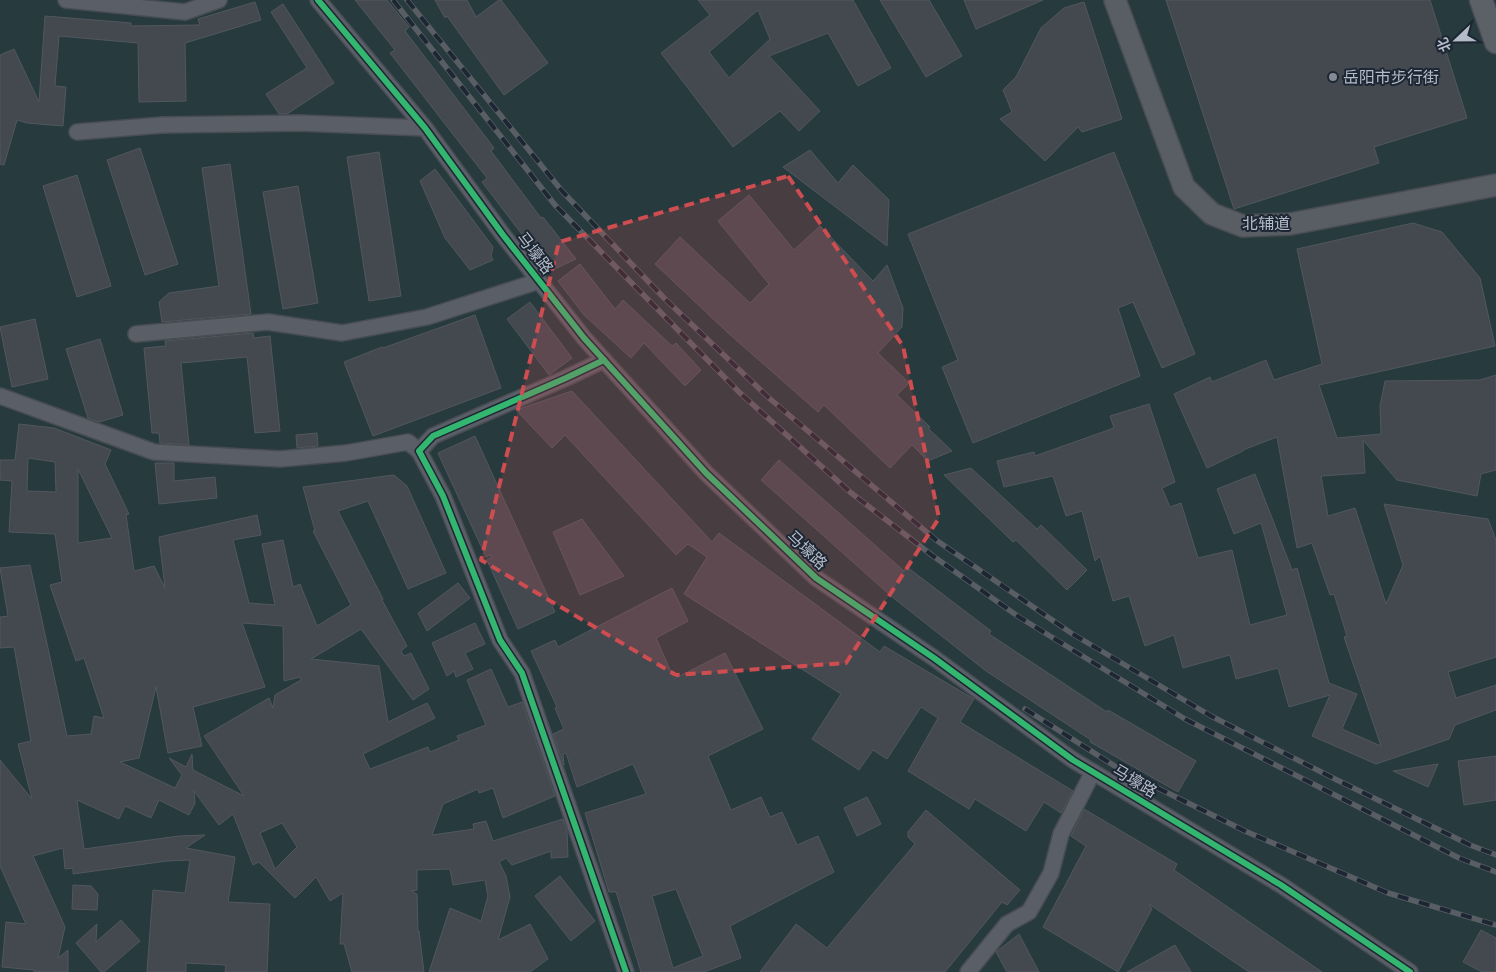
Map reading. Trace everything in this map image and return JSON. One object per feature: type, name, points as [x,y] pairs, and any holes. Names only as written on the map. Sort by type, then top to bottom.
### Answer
[{"type":"main road","name":"北辅道","points":[[1115,0],[1184,187],[1212,214],[1243,226],[1290,224],[1496,184]]},
{"type":"main road","points":[[1481,0],[1496,42]]},
{"type":"street","points":[[66,0],[185,12],[218,0]]},
{"type":"street","name":"马壕路","points":[[318,0],[425,128],[584,338],[706,474],[816,578],[934,658],[1073,760],[1281,885],[1410,972]]},
{"type":"street","points":[[77,132],[162,124],[300,123],[425,128]]},
{"type":"street","points":[[136,334],[268,322],[342,333],[427,317],[539,281]]},
{"type":"street","points":[[419,451],[433,436],[604,360]]},
{"type":"street","points":[[0,396],[154,452],[280,459],[346,453],[408,442],[419,451],[443,496],[500,640],[522,673],[626,972]]},
{"type":"street","points":[[968,972],[1007,924],[1029,912],[1051,874],[1061,834],[1094,772]]},
{"type":"highlighted area","points":[[788,176],[903,346],[939,518],[846,663],[676,675],[481,560],[559,242]]},
{"type":"green space","points":[[0,0],[1496,0],[1496,972],[0,972]]},
{"type":"building","points":[[355,0],[387,0],[409,27],[405,31],[494,148],[491,151],[541,218],[543,217],[576,259],[550,271],[482,182],[487,178],[390,53],[395,50]]},
{"type":"building","points":[[435,0],[467,0],[476,17],[501,0],[548,63],[504,95],[447,16],[445,18]]},
{"type":"building","points":[[698,0],[853,0],[891,68],[858,86],[828,33],[769,56],[820,111],[799,131],[780,111],[733,147],[661,53],[710,15]],"holes":[[[758,10],[770,39],[729,78],[709,52]]]},
{"type":"building","points":[[880,0],[929,0],[962,56],[926,77]]},
{"type":"building","points":[[964,0],[1043,0],[976,29]]},
{"type":"building","name":"岳阳市步行街","points":[[1166,0],[1430,0],[1467,118],[1374,147],[1379,163],[1234,209]]},
{"type":"building","points":[[255,2],[261,20],[185,43],[186,101],[139,102],[138,43],[59,36],[55,86],[66,87],[63,126],[27,123],[17,120],[4,165],[0,164],[0,55],[14,49],[39,102],[45,16],[131,23],[131,26],[200,25],[198,19]]},
{"type":"building","points":[[1084,2],[1122,119],[1082,132],[1078,127],[1045,161],[1000,119],[1012,112],[1003,90],[1016,77],[1041,28],[1064,8]]},
{"type":"building","points":[[283,4],[334,83],[287,114],[279,114],[266,94],[307,68],[271,12]]},
{"type":"building","points":[[140,148],[178,264],[145,275],[107,160]]},
{"type":"building","points":[[810,150],[838,183],[853,165],[889,200],[887,246],[783,167]]},
{"type":"building","points":[[379,152],[401,296],[369,301],[347,157]]},
{"type":"building","points":[[1114,152],[1195,354],[1162,368],[1133,302],[1118,308],[1140,376],[973,443],[942,367],[958,360],[908,234]]},
{"type":"building","points":[[230,164],[251,314],[162,322],[159,302],[169,293],[219,286],[202,168]]},
{"type":"building","points":[[435,169],[493,247],[491,256],[493,260],[470,270],[445,238],[420,181]]},
{"type":"building","points":[[77,175],[111,286],[77,297],[43,186]]},
{"type":"building","points":[[298,186],[318,303],[283,309],[263,192]]},
{"type":"building","points":[[749,195],[794,250],[820,226],[873,281],[887,265],[903,308],[902,327],[878,353],[909,383],[897,395],[952,451],[928,461],[912,445],[890,468],[824,405],[818,412],[727,332],[655,264],[680,237],[750,303],[769,284],[718,221]]},
{"type":"building","points":[[1413,223],[1442,232],[1480,278],[1495,346],[1319,385],[1337,438],[1381,434],[1380,406],[1385,381],[1480,380],[1496,375],[1496,470],[1481,474],[1477,496],[1397,480],[1363,440],[1365,473],[1321,476],[1328,516],[1355,508],[1386,604],[1403,565],[1384,504],[1488,519],[1496,540],[1496,657],[1448,672],[1456,698],[1496,685],[1496,710],[1455,725],[1449,739],[1376,764],[1312,736],[1330,695],[1289,707],[1278,668],[1236,679],[1230,655],[1183,668],[1174,635],[1145,646],[1129,596],[1113,601],[1100,556],[1095,561],[1082,511],[1066,516],[1053,476],[1004,487],[997,461],[1034,452],[1035,456],[1114,428],[1110,416],[1149,404],[1175,482],[1162,488],[1170,507],[1181,503],[1198,558],[1232,550],[1250,625],[1287,615],[1261,523],[1234,534],[1217,489],[1255,474],[1292,570],[1297,568],[1329,683],[1357,694],[1342,729],[1381,746],[1344,637],[1347,636],[1334,594],[1330,595],[1312,543],[1297,548],[1277,437],[1243,450],[1207,468],[1174,394],[1210,377],[1212,382],[1266,360],[1274,380],[1322,364],[1297,249]]},
{"type":"building","points":[[580,264],[615,309],[623,300],[672,346],[676,343],[701,370],[685,386],[644,343],[631,358],[584,315],[558,281]]},
{"type":"building","points":[[530,302],[572,358],[549,375],[507,319]]},
{"type":"building","points":[[475,315],[501,388],[373,436],[344,362]]},
{"type":"building","points":[[35,319],[48,379],[12,387],[0,327]]},
{"type":"building","points":[[253,333],[254,338],[270,336],[280,431],[255,433],[247,357],[181,363],[189,445],[160,443],[159,433],[152,433],[144,348],[166,346],[165,341]]},
{"type":"building","points":[[100,339],[123,415],[99,422],[88,418],[66,349]]},
{"type":"building","points":[[572,391],[712,542],[719,533],[880,652],[884,646],[974,699],[960,722],[1073,791],[1061,813],[1044,802],[1026,831],[975,799],[969,809],[908,771],[938,718],[921,707],[887,759],[873,750],[859,770],[812,739],[841,694],[684,594],[707,557],[688,544],[676,555],[565,435],[552,448],[516,410]]},
{"type":"building","points":[[19,424],[54,428],[111,450],[105,464],[129,514],[126,515],[134,571],[154,566],[165,588],[159,537],[257,515],[261,535],[233,540],[249,603],[275,605],[262,544],[283,540],[293,587],[300,584],[317,626],[351,605],[313,531],[315,531],[303,487],[394,475],[407,486],[446,573],[408,589],[368,501],[338,511],[407,646],[401,651],[404,656],[411,653],[429,689],[413,700],[361,629],[311,659],[379,666],[388,722],[427,703],[435,718],[363,754],[370,769],[428,747],[430,752],[459,740],[457,736],[486,725],[467,680],[491,669],[508,707],[522,702],[555,796],[503,818],[493,788],[479,793],[478,789],[443,804],[432,835],[474,829],[473,824],[486,821],[493,841],[563,819],[567,831],[568,857],[551,858],[551,851],[512,865],[506,858],[499,862],[506,876],[510,897],[498,940],[530,924],[548,959],[530,972],[429,972],[450,908],[481,921],[488,896],[485,880],[453,885],[450,869],[417,870],[417,890],[411,891],[417,894],[418,932],[424,972],[352,972],[344,944],[340,944],[343,893],[330,901],[316,877],[295,898],[259,862],[253,865],[233,814],[219,825],[194,791],[195,803],[189,815],[159,800],[151,818],[125,806],[119,819],[77,800],[84,849],[179,836],[205,835],[186,848],[235,857],[228,902],[270,904],[267,972],[225,972],[226,965],[186,963],[186,972],[147,972],[153,890],[185,893],[190,860],[167,861],[73,874],[73,868],[65,869],[63,848],[33,856],[65,927],[58,958],[68,950],[68,972],[34,972],[34,970],[2,967],[6,922],[26,924],[0,866],[0,760],[32,799],[18,744],[31,741],[14,647],[0,648],[0,617],[8,616],[0,568],[30,565],[67,736],[91,734],[94,716],[104,718],[84,658],[76,661],[50,585],[62,582],[55,534],[9,532],[12,481],[0,480],[0,460],[15,460]],"holes":[[[28,458],[55,462],[56,492],[27,491]],[[78,469],[112,538],[78,543]],[[242,623],[283,626],[284,681],[300,677],[301,680],[275,695],[273,708],[269,698],[204,736],[244,796],[193,770],[192,754],[186,767],[169,758],[182,775],[175,788],[120,762],[139,758],[156,687],[168,753],[202,746],[193,707],[265,687]],[[282,823],[297,847],[275,869],[260,833]]]},
{"type":"building","points":[[317,433],[318,446],[297,448],[296,435]]},
{"type":"building","points":[[475,436],[555,612],[518,629],[487,560],[492,557],[491,555],[486,557],[438,453]]},
{"type":"building","points":[[779,460],[904,571],[907,567],[991,631],[989,634],[1107,712],[1108,710],[1196,761],[1178,792],[1090,742],[1091,740],[986,671],[891,596],[761,480]]},
{"type":"building","points":[[155,463],[174,463],[174,481],[215,477],[217,498],[159,504]]},
{"type":"building","points":[[971,468],[1037,529],[1041,525],[1087,570],[1067,590],[1016,540],[1013,542],[944,475]]},
{"type":"building","points":[[582,519],[624,576],[580,595],[553,532]]},
{"type":"building","points":[[458,583],[470,598],[427,631],[418,613]]},
{"type":"building","points":[[672,588],[688,621],[656,638],[674,679],[725,653],[763,729],[708,756],[731,810],[761,797],[770,817],[782,812],[797,845],[818,836],[834,872],[730,926],[741,958],[704,972],[641,972],[616,892],[609,892],[585,813],[646,794],[633,764],[577,787],[566,753],[563,754],[564,765],[553,734],[564,729],[555,708],[557,707],[531,651],[555,640],[558,647]],"holes":[[[676,889],[703,956],[673,968],[652,896]]]},
{"type":"building","points":[[475,623],[485,644],[465,653],[473,669],[456,677],[454,671],[447,676],[432,643]]},
{"type":"building","points":[[1496,756],[1496,800],[1464,805],[1458,761]]},
{"type":"building","points":[[1438,764],[1428,787],[1393,771]]},
{"type":"building","points":[[867,797],[881,824],[857,836],[844,808]]},
{"type":"building","points":[[1084,809],[1177,864],[1174,870],[1322,972],[1249,972],[1149,904],[1152,909],[1118,972],[1043,927],[1086,846],[1071,836]]},
{"type":"building","points":[[926,810],[1020,890],[1007,905],[1002,902],[945,972],[760,972],[796,924],[827,948],[915,844],[908,837],[908,832]]},
{"type":"building","points":[[560,876],[595,921],[571,941],[535,896]]},
{"type":"building","points":[[73,885],[91,886],[98,894],[97,910],[72,909]]},
{"type":"building","points":[[121,920],[140,941],[104,972],[101,972],[76,943],[97,924],[96,942]]},
{"type":"building","points":[[1481,930],[1496,938],[1496,972],[1482,972],[1463,962]]},
{"type":"building","points":[[1019,934],[1039,972],[1007,972],[996,952]]},
{"type":"building","points":[[1175,945],[1191,972],[1127,972]]},
{"type":"railway","points":[[393,0],[555,205],[739,392],[850,492],[933,556],[1019,617],[1185,719],[1459,858],[1496,872]]},
{"type":"railway","points":[[407,0],[562,191],[664,298],[769,398],[936,540],[1071,633],[1211,716],[1470,845],[1496,855]]},
{"type":"railway","points":[[1025,709],[1121,770],[1245,831],[1388,893],[1496,925]]},
{"type":"cycle path","points":[[318,0],[425,128],[503,235],[584,338],[706,473],[816,578],[934,658],[1073,760],[1281,885],[1410,972]]},
{"type":"cycle path","points":[[604,360],[433,436],[419,451],[443,496],[500,640],[522,673],[626,972]]},
{"type":"place","name":"岳阳市步行街","points":[[1333,77]]}]
